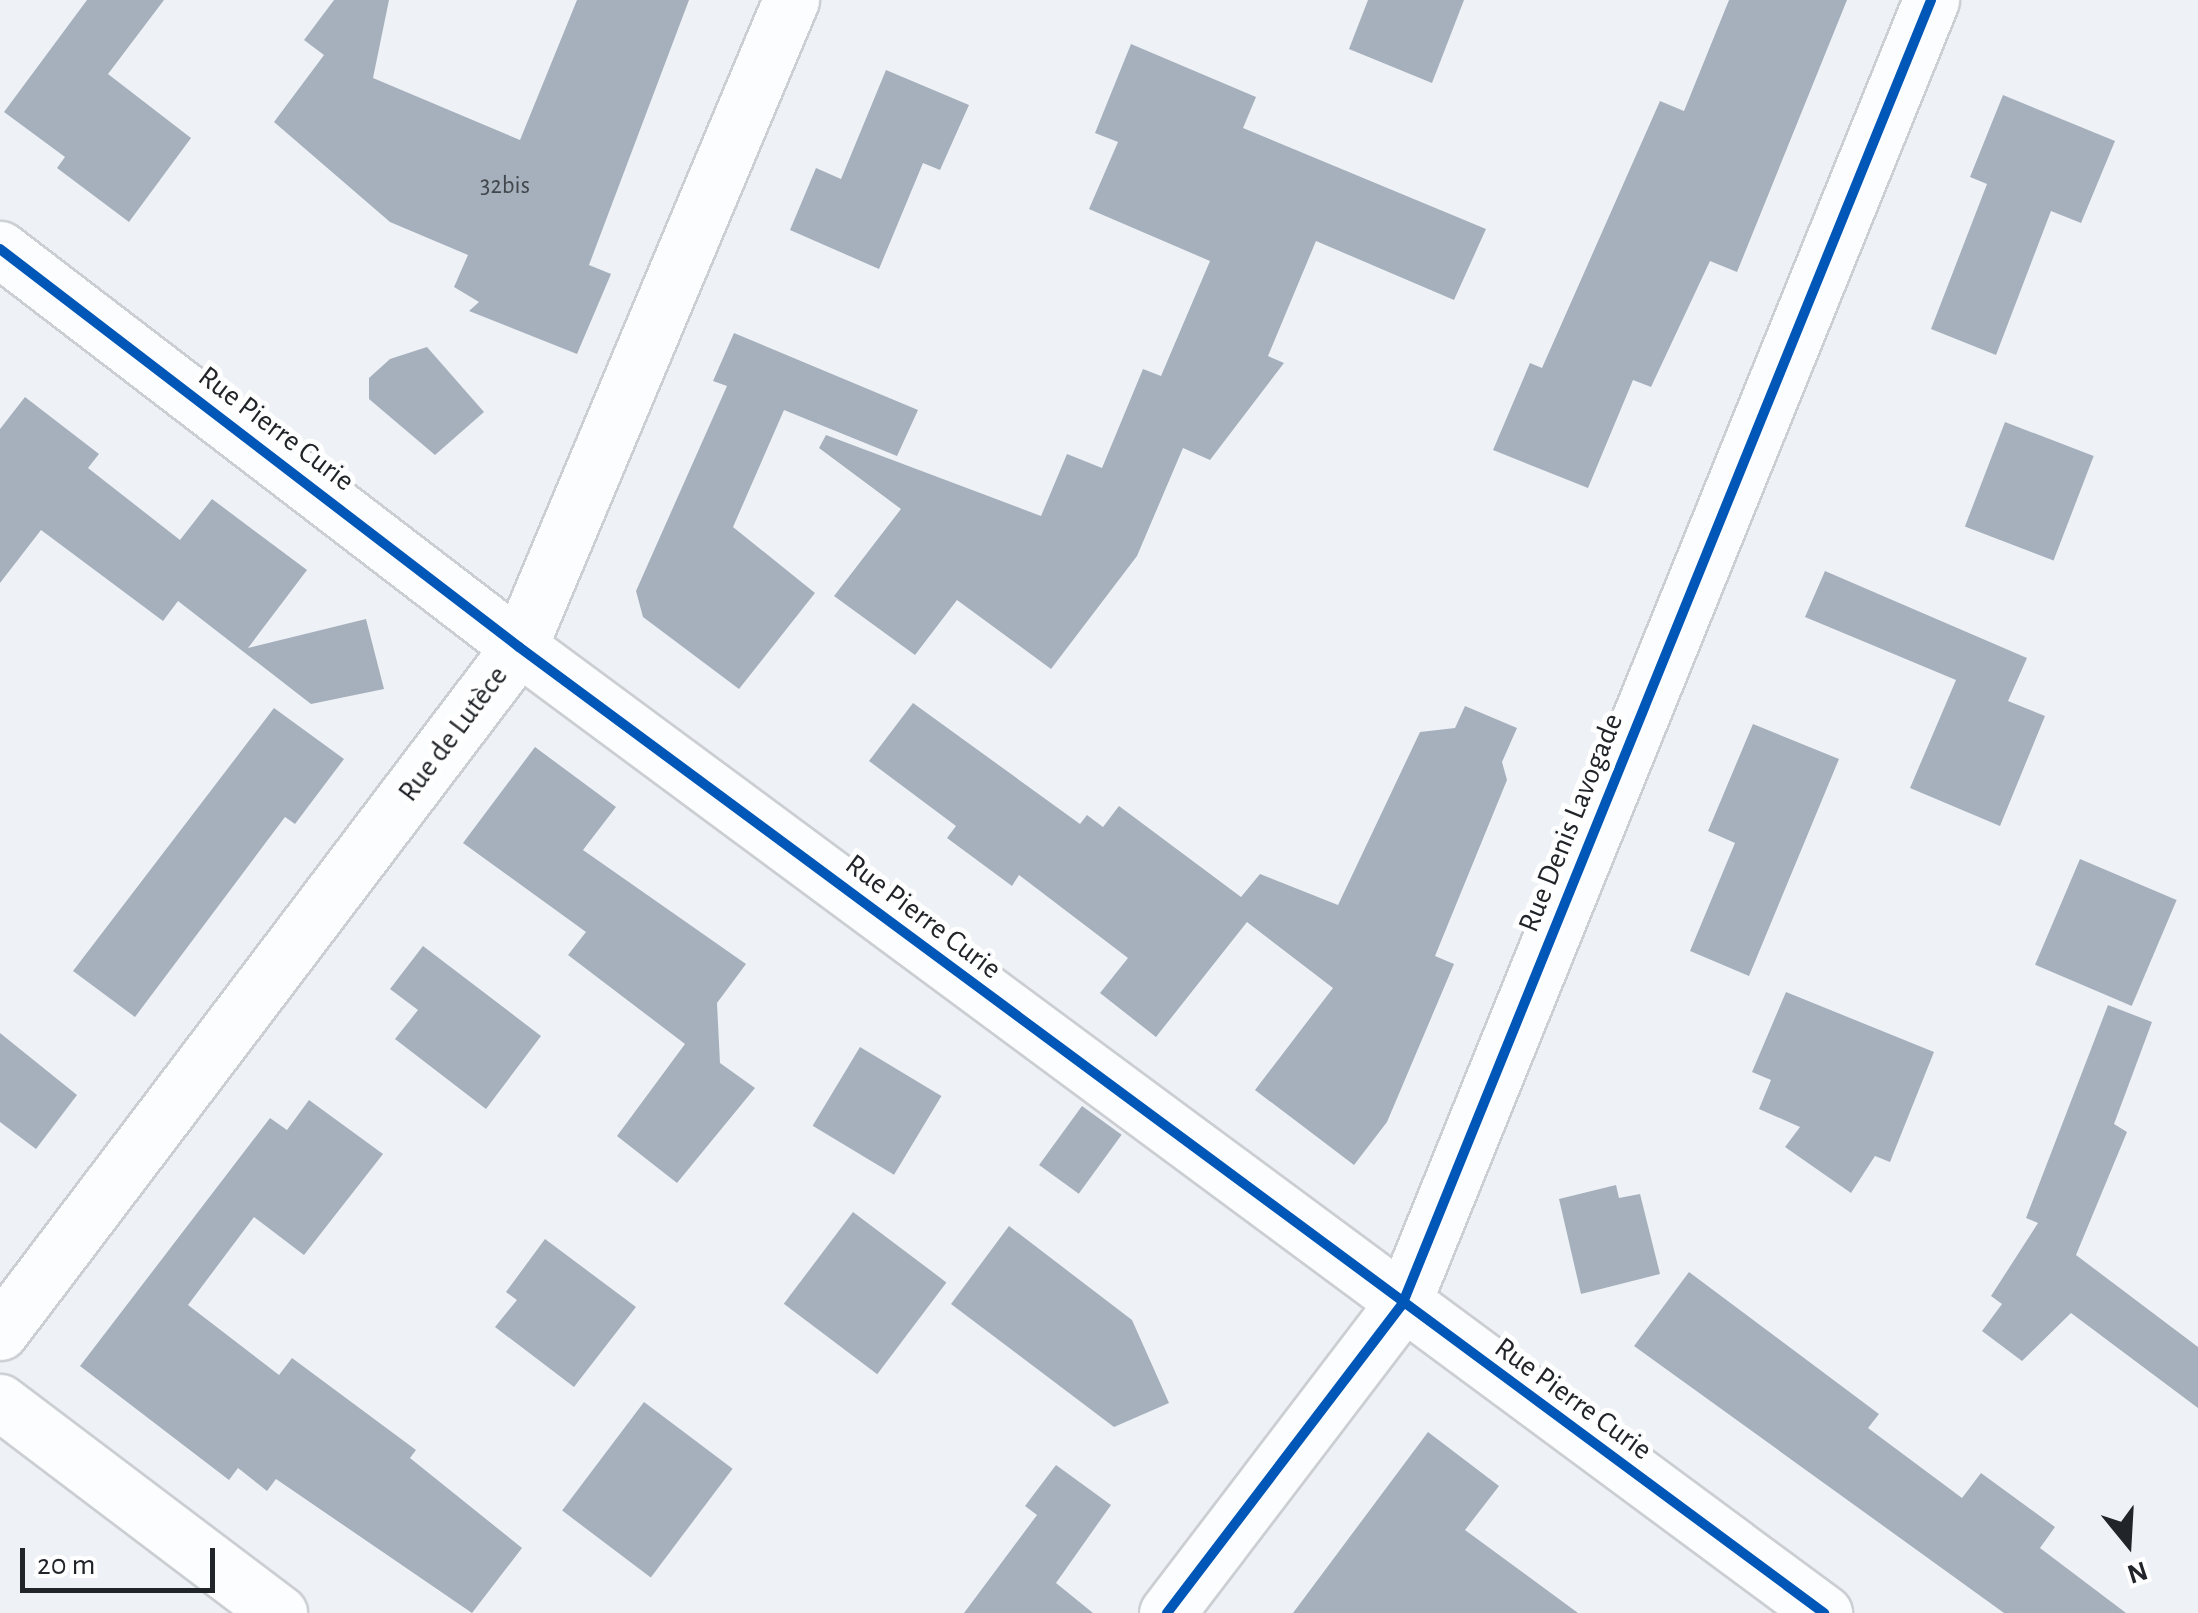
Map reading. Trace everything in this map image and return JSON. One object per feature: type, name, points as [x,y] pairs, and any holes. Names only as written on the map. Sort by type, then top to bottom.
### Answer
[{"type":"street","name":"Rue de Lutèce","points":[[0,1332],[519,647],[791,0]]},
{"type":"street","name":"Rue Denis Lavogade","points":[[1168,1613],[1402,1305],[1930,0]]},
{"type":"street","name":"Rue Pierre Curie","points":[[0,250],[519,647],[1402,1305],[1824,1613]]},
{"type":"street","points":[[0,1402],[278,1613]]},
{"type":"building","points":[[87,0],[164,0],[108,74],[191,138],[129,222],[57,168],[65,157],[4,112]]},
{"type":"building","points":[[334,0],[389,0],[373,78],[520,140],[577,0],[689,0],[589,265],[611,274],[577,354],[469,311],[479,302],[454,287],[468,255],[390,222],[274,122],[324,55],[304,40]]},
{"type":"building","points":[[1368,0],[1464,0],[1432,83],[1349,49]]},
{"type":"building","points":[[1729,0],[1847,0],[1737,272],[1710,261],[1651,387],[1633,380],[1588,488],[1493,450],[1530,363],[1542,368],[1660,101],[1684,111]]},
{"type":"building","points":[[1131,44],[1256,97],[1243,128],[1486,229],[1454,300],[1316,241],[1268,356],[1284,363],[1210,460],[1183,448],[1137,556],[1051,669],[957,600],[915,655],[834,596],[901,509],[819,448],[826,435],[1041,516],[1067,454],[1102,468],[1143,369],[1161,376],[1210,261],[1089,209],[1118,142],[1095,133]]},
{"type":"building","points":[[886,70],[969,105],[940,170],[923,163],[879,269],[790,230],[816,168],[841,179]]},
{"type":"building","points":[[2003,95],[2115,141],[2081,223],[2051,211],[1996,355],[1931,329],[1987,184],[1970,177]]},
{"type":"building","points":[[734,333],[918,410],[897,456],[784,410],[733,527],[815,593],[739,689],[643,617],[636,591],[727,386],[713,381]]},
{"type":"building","points":[[427,347],[484,412],[435,455],[369,399],[369,378],[390,359]]},
{"type":"building","points":[[25,397],[99,454],[88,468],[180,540],[212,499],[307,570],[248,648],[366,619],[384,689],[311,704],[178,601],[163,621],[41,530],[0,583],[0,429]]},
{"type":"building","points":[[2005,422],[2094,456],[2054,561],[1965,527]]},
{"type":"building","points":[[1825,571],[2027,658],[2008,701],[2045,716],[2000,826],[1910,788],[1956,680],[1805,617]]},
{"type":"building","points":[[913,703],[1080,824],[1087,815],[1103,827],[1119,806],[1241,897],[1260,874],[1338,905],[1420,732],[1455,728],[1465,706],[1517,728],[1502,762],[1507,780],[1435,956],[1454,964],[1387,1122],[1354,1165],[1255,1090],[1333,988],[1247,922],[1156,1037],[1100,993],[1128,958],[1019,875],[1012,886],[947,838],[956,826],[869,761]]},
{"type":"building","points":[[274,708],[344,759],[295,824],[285,817],[135,1017],[73,971]]},
{"type":"building","points":[[1753,724],[1839,759],[1749,976],[1690,951],[1735,843],[1708,831]]},
{"type":"building","points":[[535,747],[616,807],[583,850],[746,964],[717,1003],[720,1063],[755,1088],[677,1183],[617,1136],[685,1044],[568,955],[586,932],[463,843]]},
{"type":"building","points":[[2080,859],[2177,900],[2132,1006],[2035,965]]},
{"type":"building","points":[[423,946],[541,1036],[486,1109],[395,1039],[418,1010],[390,989]]},
{"type":"building","points":[[1786,992],[1934,1052],[1890,1162],[1875,1156],[1851,1193],[1785,1147],[1800,1127],[1759,1109],[1771,1080],[1752,1072]]},
{"type":"building","points":[[2108,1005],[2152,1022],[2114,1124],[2127,1132],[2076,1255],[2198,1347],[2198,1408],[2071,1313],[2022,1361],[1982,1331],[2002,1304],[1991,1296],[2038,1223],[2026,1218]]},
{"type":"building","points":[[0,1033],[77,1095],[36,1149],[0,1122]]},
{"type":"building","points":[[860,1047],[941,1096],[894,1175],[813,1126]]},
{"type":"building","points":[[309,1100],[383,1154],[304,1255],[254,1217],[188,1305],[279,1375],[292,1358],[416,1450],[410,1458],[522,1548],[472,1613],[276,1479],[267,1491],[238,1468],[229,1480],[80,1366],[270,1118],[287,1130]]},
{"type":"building","points":[[1082,1106],[1122,1135],[1079,1194],[1039,1165]]},
{"type":"building","points":[[1616,1185],[1619,1198],[1640,1194],[1660,1274],[1581,1294],[1559,1199]]},
{"type":"building","points":[[853,1212],[946,1282],[877,1374],[784,1304]]},
{"type":"building","points":[[1009,1226],[1132,1320],[1169,1403],[1114,1427],[951,1304]]},
{"type":"building","points":[[545,1239],[636,1307],[574,1387],[495,1327],[517,1300],[506,1292]]},
{"type":"building","points":[[1689,1272],[1879,1414],[1868,1428],[1962,1498],[1981,1473],[2055,1527],[2040,1548],[2126,1613],[2004,1613],[1634,1346]]},
{"type":"building","points":[[644,1402],[733,1469],[651,1577],[562,1511]]},
{"type":"building","points":[[1428,1432],[1499,1486],[1465,1530],[1578,1613],[1293,1613]]},
{"type":"building","points":[[1056,1465],[1111,1505],[1056,1583],[1093,1613],[964,1613],[1037,1515],[1025,1506]]},
{"type":"cycle path","points":[[1167,1613],[1402,1305],[1931,0]]},
{"type":"cycle path","points":[[0,249],[519,647],[1824,1613]]}]
